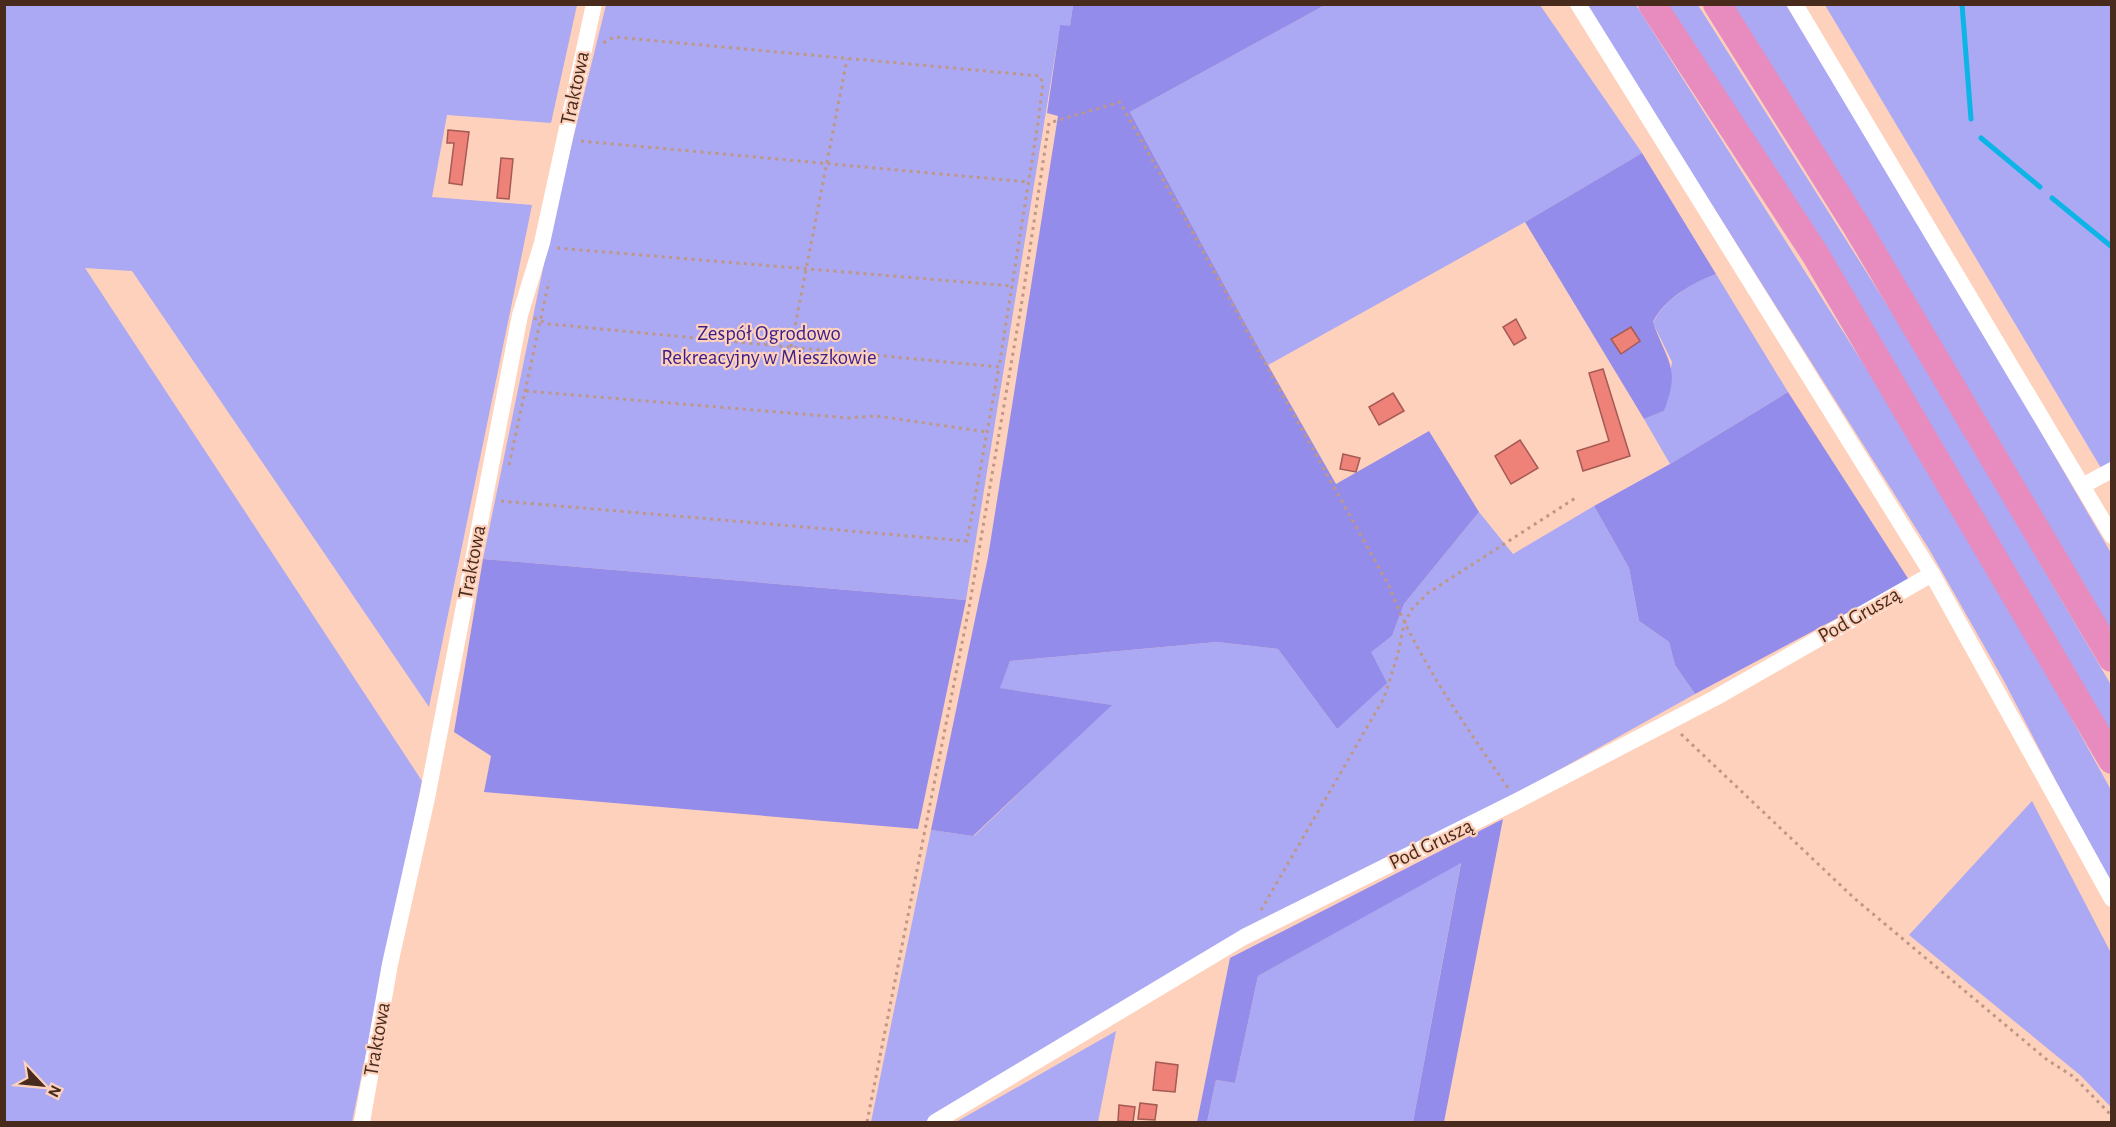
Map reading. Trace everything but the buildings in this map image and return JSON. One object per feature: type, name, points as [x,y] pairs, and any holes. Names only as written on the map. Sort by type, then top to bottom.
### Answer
[{"type":"highway","points":[[1652,4],[1815,254],[2112,760]]},
{"type":"highway","points":[[1717,4],[1857,226],[2112,658]]},
{"type":"street","name":"Traktowa","points":[[362,1122],[390,964],[427,798],[520,315],[542,243],[594,4]]},
{"type":"street","points":[[1578,4],[1932,574],[2112,899]]},
{"type":"street","points":[[1795,4],[2112,536]]},
{"type":"street","points":[[2082,486],[2112,470]]},
{"type":"street","name":"Pod Gruszą","points":[[935,1122],[1244,937],[1517,801],[1715,698],[1932,574]]},
{"type":"path","points":[[503,492],[501,503],[967,541],[1012,286],[1043,83],[1040,76],[614,38],[599,45]]},
{"type":"path","points":[[791,347],[847,59]]},
{"type":"path","points":[[867,1122],[969,608],[1022,301],[1049,123],[1119,102],[1389,586],[1404,624],[1455,709],[1517,801]]},
{"type":"path","points":[[581,131],[579,141],[1028,182]]},
{"type":"path","points":[[554,259],[558,238]]},
{"type":"path","points":[[556,248],[1012,286]]},
{"type":"path","points":[[508,469],[549,279]]},
{"type":"path","points":[[541,321],[549,324],[999,367]]},
{"type":"path","points":[[526,391],[849,418],[877,417],[987,432]]},
{"type":"path","points":[[1244,937],[1384,698],[1398,654],[1404,624],[1412,609],[1428,593],[1577,497]]},
{"type":"path","points":[[1667,721],[1854,898],[2046,1059],[2074,1077],[2112,1116]]},
{"type":"green space","points":[[5,5],[577,5],[551,123],[447,115],[432,197],[532,205],[429,707],[132,271],[85,268],[422,781],[352,1122],[5,1122]]},
{"type":"green space","name":"Zespół Ogrodowo Rekreacyjny w Mieszkowie","points":[[606,5],[1073,5],[1070,26],[1060,26],[966,600],[483,559],[553,220]]},
{"type":"green space","points":[[1325,5],[1540,5],[1642,153],[1525,222],[1268,365],[1130,112]]},
{"type":"green space","points":[[1586,5],[1636,5],[1868,371],[2041,663],[2111,790],[2111,887],[2004,681],[1929,549]]},
{"type":"green space","points":[[1666,5],[1698,5],[1918,354],[2111,685],[2111,740]]},
{"type":"green space","points":[[1728,5],[1786,5],[1936,251],[2111,553],[2111,635]]},
{"type":"green space","points":[[1825,5],[2111,5],[2111,462],[2101,468]]},
{"type":"green space","points":[[1716,274],[1788,392],[1670,464],[1644,419],[1664,411],[1672,362],[1653,323],[1664,306],[1672,299],[1697,282]]},
{"type":"green space","points":[[1594,506],[1629,568],[1639,621],[1669,642],[1675,665],[1695,694],[929,1122],[871,1122],[931,830],[974,836],[1111,705],[999,688],[1010,661],[1217,642],[1278,649],[1337,729],[1370,652],[1392,636],[1404,604],[1479,512],[1513,554]]},
{"type":"green space","points":[[2032,801],[2111,953],[2111,1107],[2080,1075],[1909,935]]},
{"type":"green space","points":[[1461,862],[1413,1122],[1207,1122],[1216,1080],[1235,1083],[1258,976]]},
{"type":"green space","points":[[1116,1031],[1098,1122],[956,1122]]},
{"type":"shaded area","points":[[1073,5],[1325,5],[1130,112],[1268,365],[1336,484],[1429,431],[1479,512],[1404,604],[1392,636],[1371,652],[1387,683],[1337,729],[1278,649],[1217,642],[1010,661],[1000,688],[1112,705],[973,836],[931,830],[988,557],[1058,116],[1047,113],[1060,25],[1070,26]]},
{"type":"shaded area","points":[[1642,153],[1716,274],[1697,282],[1672,299],[1658,313],[1653,322],[1672,374],[1664,411],[1644,419],[1525,222]]},
{"type":"shaded area","points":[[1788,392],[1909,580],[1695,694],[1675,665],[1669,642],[1639,621],[1629,568],[1594,506],[1670,464]]},
{"type":"shaded area","points":[[483,559],[966,600],[918,829],[484,792],[491,756],[454,732]]},
{"type":"shaded area","points":[[1503,819],[1444,1122],[1413,1122],[1461,863],[1258,976],[1235,1083],[1216,1080],[1207,1122],[1197,1122],[1230,958]]},
{"type":"waterway","points":[[1962,4],[1971,119]]},
{"type":"waterway","points":[[1981,138],[2040,187]]},
{"type":"waterway","points":[[2052,198],[2112,247]]}]
